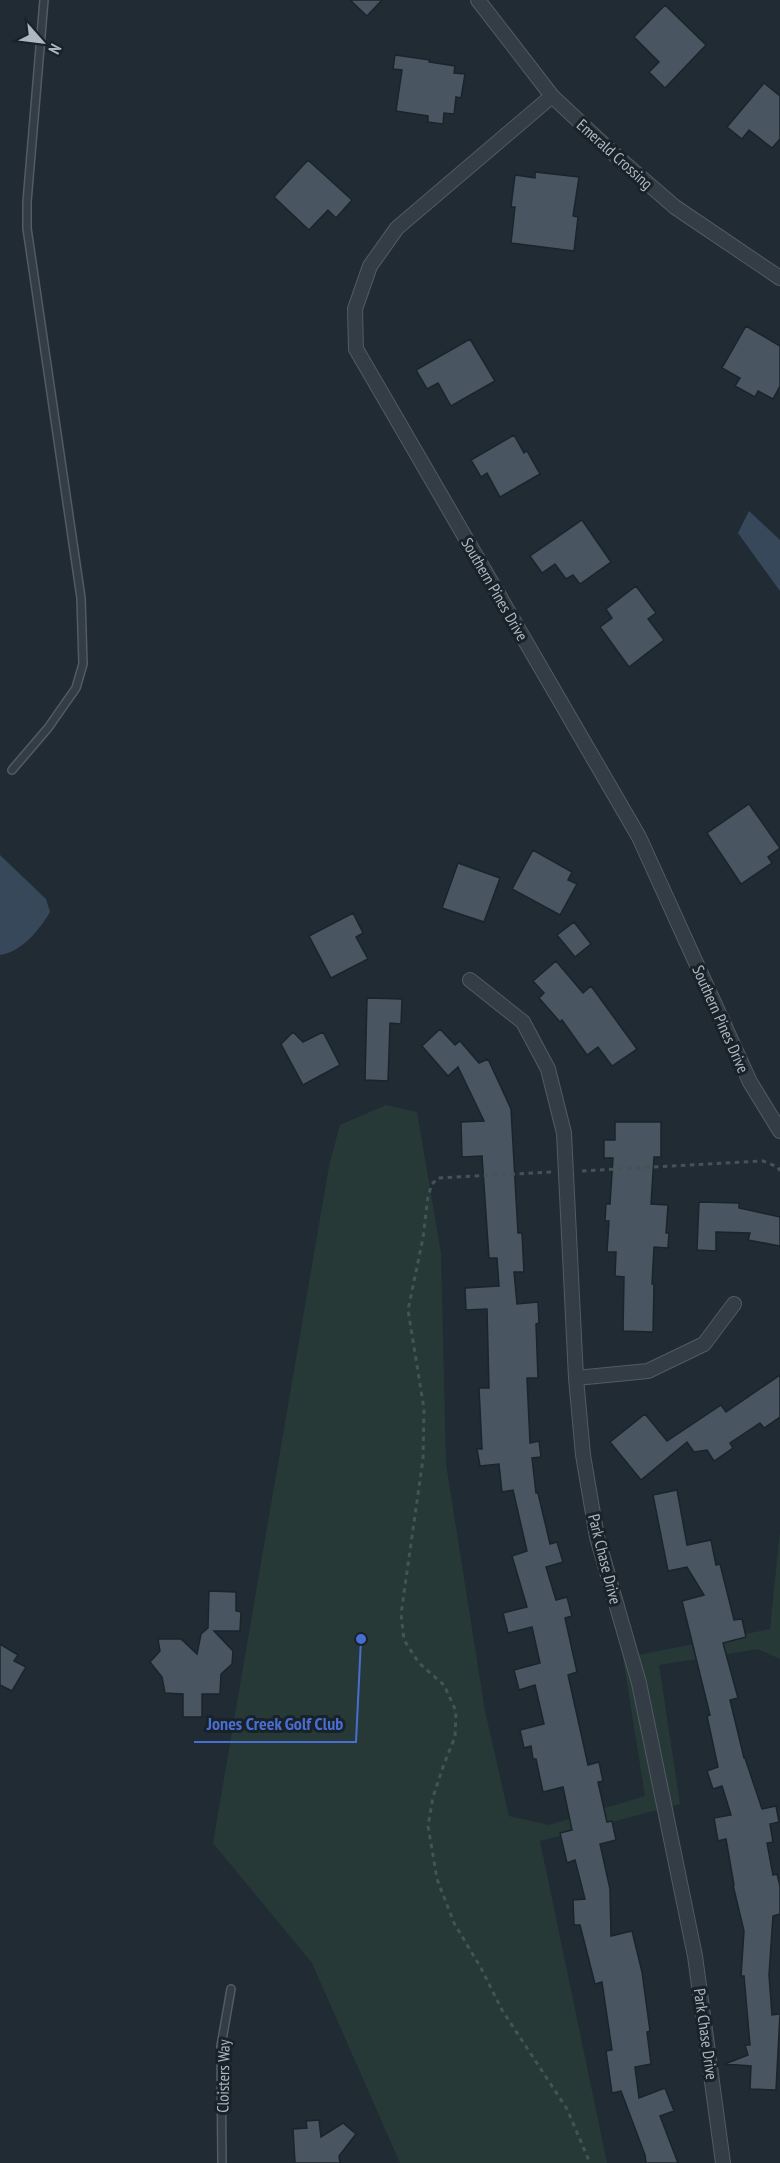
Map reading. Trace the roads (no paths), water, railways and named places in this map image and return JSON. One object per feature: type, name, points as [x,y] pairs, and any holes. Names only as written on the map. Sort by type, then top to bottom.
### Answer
[{"type":"street","name":"Emerald Crossing","points":[[478,0],[552,96],[615,155],[675,207],[780,278]]},
{"type":"street","name":"Southern Pines Drive","points":[[552,96],[397,228],[370,266],[355,309],[356,349],[639,837],[750,1082],[780,1131]]},
{"type":"street","name":"Park Chase Drive","points":[[470,980],[523,1022],[548,1069],[564,1133],[576,1378],[583,1455],[597,1537],[639,1683],[695,1956],[723,2163]]},
{"type":"street","points":[[576,1378],[648,1371],[704,1344],[734,1304]]},
{"type":"lane","points":[[12,770],[48,728],[76,688],[83,664],[81,598],[27,228],[27,202],[44,0]]},
{"type":"lane","name":"Cloisters Way","points":[[222,2163],[221,2046],[231,1989]]},
{"type":"water","points":[[749,511],[780,540],[780,591],[738,533]]},
{"type":"water","points":[[0,855],[46,899],[50,912],[41,926],[23,945],[0,955]]},
{"type":"place","name":"Jones Creek Golf Club","points":[[361,1639]]}]
